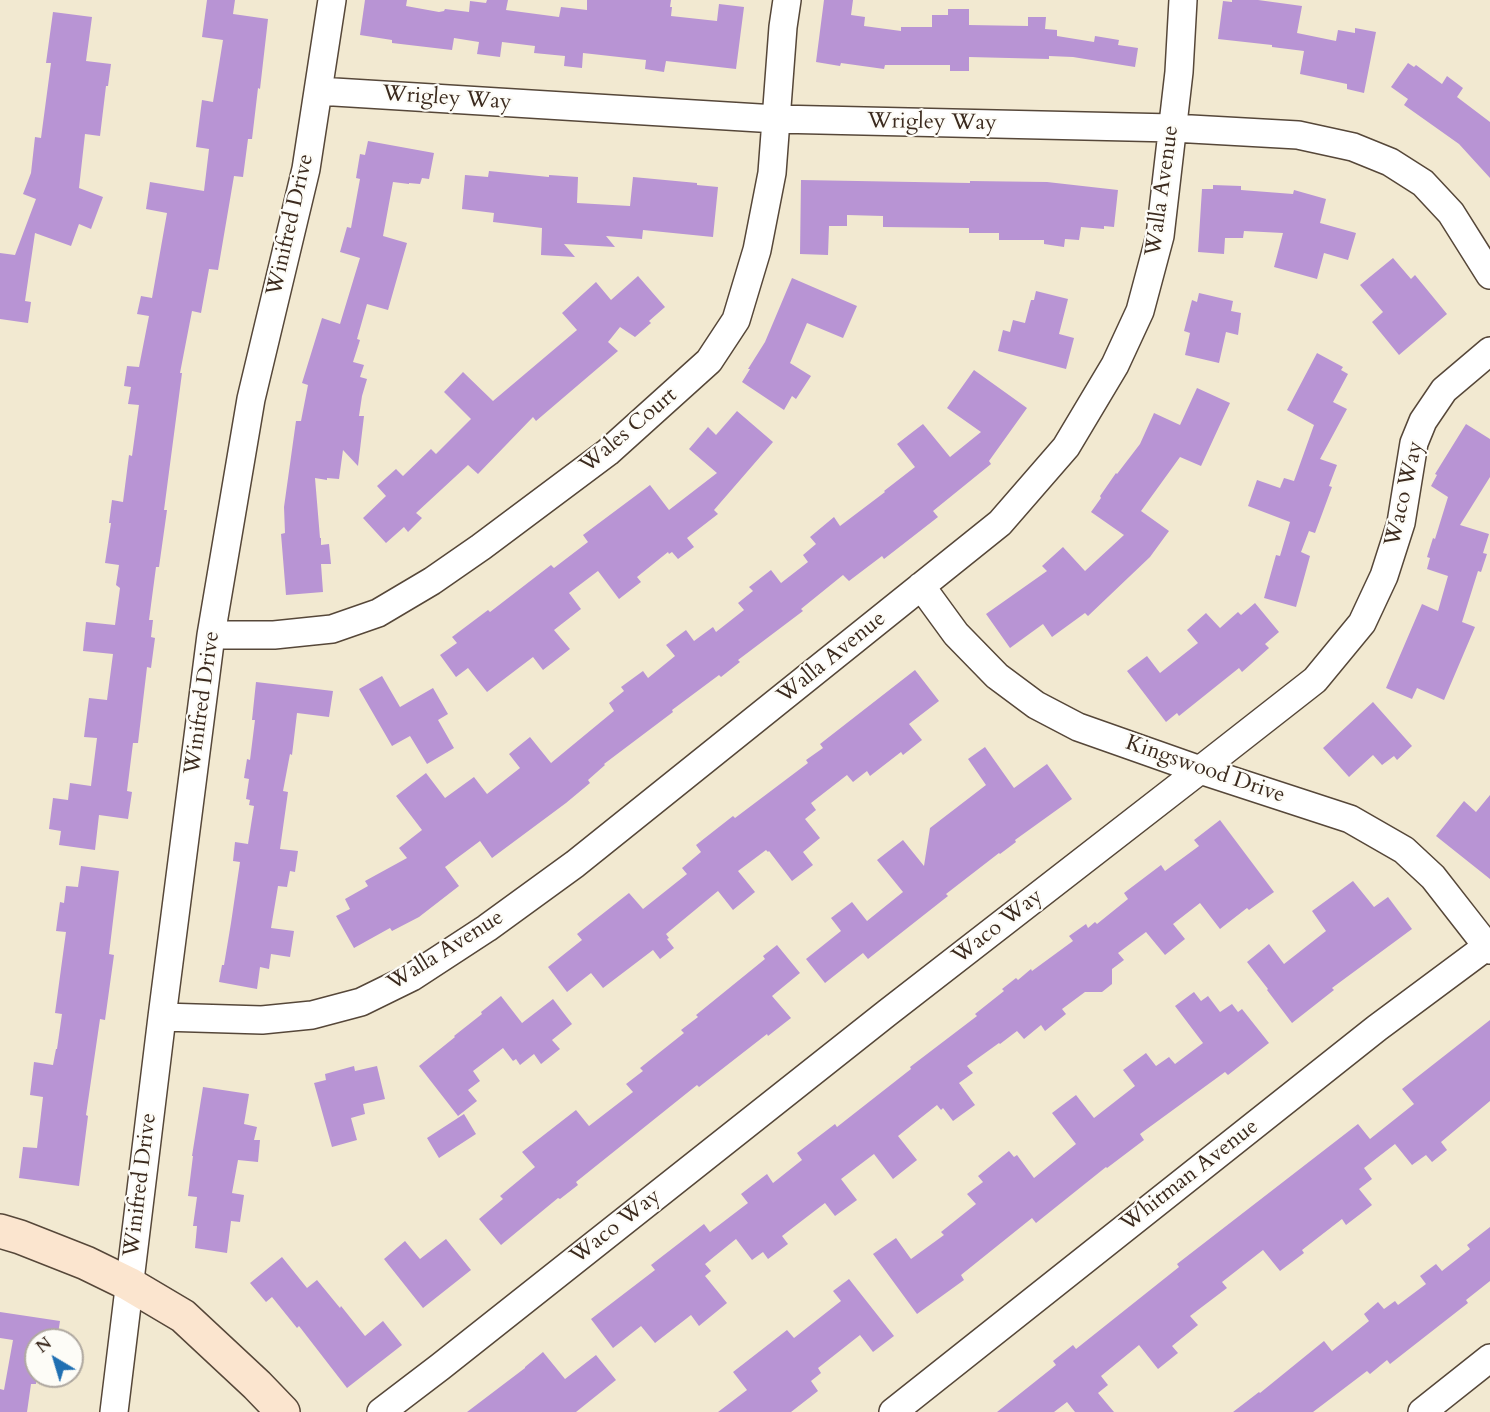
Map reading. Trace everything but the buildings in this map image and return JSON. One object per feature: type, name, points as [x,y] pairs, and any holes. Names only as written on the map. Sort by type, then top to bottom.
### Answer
[{"type":"main road","points":[[0,1231],[86,1263],[129,1284],[183,1316],[284,1412]]},
{"type":"street","name":"Winifred Drive","points":[[114,1412],[211,635],[251,399],[306,169],[332,0]]},
{"type":"street","name":"Wales Court","points":[[211,635],[274,635],[332,629],[378,613],[432,581],[481,547],[608,452],[709,361],[736,320],[757,250],[772,173],[787,0]]},
{"type":"street","name":"Walla Avenue","points":[[162,1017],[262,1020],[312,1015],[361,1002],[412,977],[487,928],[575,864],[1000,524],[1066,447],[1115,365],[1140,311],[1160,236],[1179,72],[1183,0]]},
{"type":"street","name":"Wrigley Way","points":[[318,91],[776,119],[1173,128],[1298,135],[1353,147],[1390,162],[1423,183],[1451,213],[1490,275]]},
{"type":"street","name":"Waco Way","points":[[381,1412],[887,1013],[1315,680],[1362,623],[1384,576],[1401,524],[1414,443],[1423,421],[1444,390],[1490,351]]},
{"type":"street","name":"Kingswood Drive","points":[[921,586],[956,634],[997,676],[1036,705],[1078,727],[1350,819],[1404,850],[1433,877],[1489,947]]},
{"type":"street","name":"Whitman Avenue","points":[[893,1412],[1377,1028],[1489,947]]},
{"type":"street","points":[[1422,1412],[1490,1358]]}]
